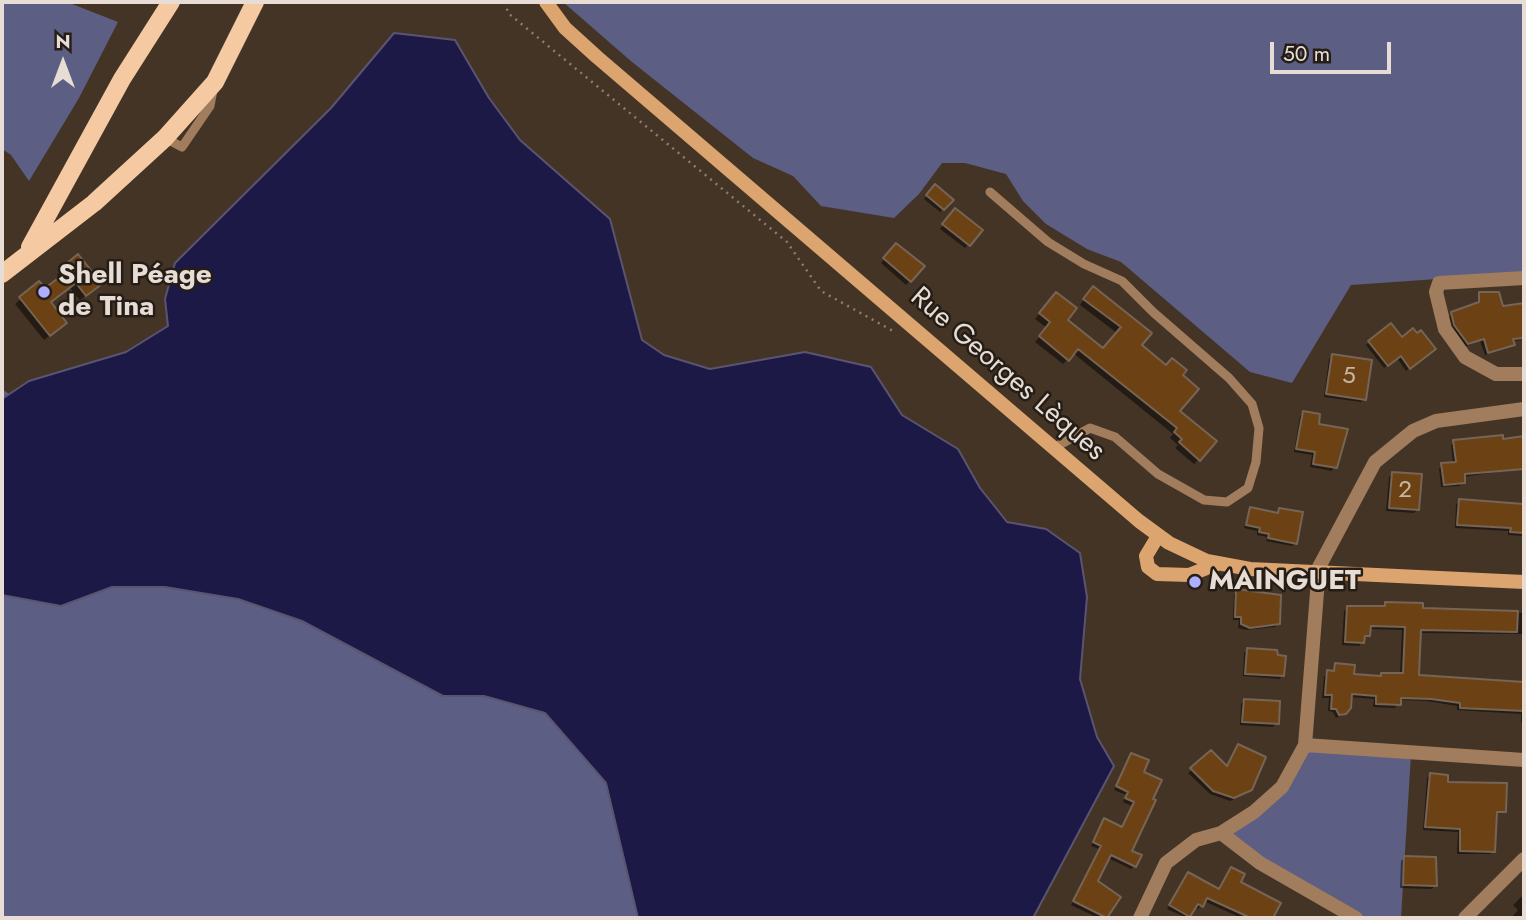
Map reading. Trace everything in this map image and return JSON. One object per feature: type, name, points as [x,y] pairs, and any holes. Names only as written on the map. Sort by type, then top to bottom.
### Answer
[{"type":"main road","name":"Rue Georges Lèques","points":[[547,2],[565,28],[597,57],[1158,536],[1191,555],[1217,564],[1318,573],[1524,582]]},
{"type":"main road","points":[[2,274],[27,252],[94,203],[165,138],[215,82],[255,5]]},
{"type":"main road","points":[[27,252],[167,6]]},
{"type":"main road","points":[[1158,536],[1146,556],[1147,567],[1157,575],[1189,575],[1217,564]]},
{"type":"street","points":[[1524,278],[1439,283],[1436,292],[1445,329],[1465,357],[1496,374],[1524,374]]},
{"type":"street","points":[[1140,918],[1166,863],[1196,840],[1220,833],[1254,811],[1282,787],[1306,745],[1318,573],[1327,550],[1375,463],[1393,445],[1436,421],[1524,408]]},
{"type":"street","points":[[1306,745],[1524,760]]},
{"type":"street","points":[[1220,833],[1259,863],[1356,918]]},
{"type":"street","points":[[1465,918],[1524,859]]},
{"type":"lane","points":[[990,192],[1048,242],[1084,264],[1122,281],[1237,386],[1252,404],[1259,428],[1256,462],[1248,488],[1227,502],[1204,500],[1158,474],[1115,437],[1090,428],[1054,448]]},
{"type":"path","points":[[505,2],[508,13],[787,242],[821,291],[894,332]]},
{"type":"shaded area","points":[[2,2],[67,2],[118,22],[79,98],[29,181],[11,155],[2,149]]},
{"type":"shaded area","points":[[563,2],[1524,2],[1524,273],[1351,285],[1292,383],[1250,372],[1121,262],[1087,249],[1046,224],[1023,201],[1006,174],[965,163],[942,163],[919,194],[894,218],[821,206],[793,176],[753,158],[632,62]]},
{"type":"shaded area","points":[[394,33],[455,40],[489,98],[520,140],[610,219],[642,340],[664,355],[710,369],[805,352],[871,367],[902,415],[958,449],[980,488],[1007,522],[1046,529],[1080,553],[1087,597],[1080,679],[1097,737],[1114,766],[1033,918],[2,918],[2,389],[9,394],[29,381],[126,352],[167,326],[165,299],[175,263],[331,108]]},
{"type":"shaded area","points":[[394,33],[455,40],[489,98],[520,140],[610,219],[642,340],[664,355],[710,369],[805,352],[871,367],[902,415],[958,449],[980,488],[1007,522],[1046,529],[1080,553],[1087,597],[1080,679],[1097,737],[1114,766],[1033,918],[638,918],[606,783],[545,713],[484,696],[443,696],[302,621],[238,599],[165,587],[112,587],[61,606],[2,595],[2,399],[29,381],[126,352],[168,326],[165,299],[175,263],[331,108]]},
{"type":"shaded area","points":[[1305,745],[1411,754],[1401,918],[1356,918],[1221,833],[1282,787]]},
{"type":"building","points":[[935,184],[954,200],[944,210],[926,195]]},
{"type":"building","points":[[955,208],[983,230],[970,246],[942,224]]},
{"type":"building","points":[[896,243],[925,266],[911,282],[883,258]]},
{"type":"building","name":"Shell Péage de Tina","points":[[78,254],[102,284],[86,296],[76,283],[51,302],[67,323],[50,336],[19,297],[39,281],[45,288],[65,273],[61,268]]},
{"type":"building","points":[[1093,286],[1152,333],[1142,345],[1166,365],[1172,358],[1187,370],[1183,375],[1199,389],[1180,411],[1217,441],[1200,461],[1179,442],[1182,439],[1174,432],[1177,428],[1078,349],[1069,361],[1039,336],[1050,322],[1039,313],[1056,292],[1077,308],[1068,320],[1103,348],[1121,327],[1083,299]]},
{"type":"building","points":[[1479,292],[1499,292],[1503,306],[1524,303],[1524,338],[1513,339],[1515,345],[1488,353],[1484,339],[1468,344],[1454,325],[1451,312],[1479,302]]},
{"type":"building","points":[[1391,323],[1402,337],[1413,328],[1417,333],[1421,330],[1436,349],[1410,369],[1401,356],[1388,366],[1368,341]]},
{"type":"building","points":[[1332,354],[1372,360],[1366,400],[1326,394]]},
{"type":"building","points":[[1303,411],[1320,414],[1319,424],[1348,429],[1337,468],[1313,464],[1315,452],[1296,449]]},
{"type":"building","points":[[1503,435],[1503,439],[1524,436],[1524,469],[1465,474],[1465,483],[1444,485],[1441,463],[1456,462],[1453,440]]},
{"type":"building","points":[[1392,472],[1422,474],[1419,510],[1389,508]]},
{"type":"building","points":[[1459,499],[1524,504],[1524,533],[1510,532],[1511,528],[1457,525]]},
{"type":"building","points":[[1250,507],[1278,513],[1279,508],[1303,512],[1297,544],[1268,538],[1269,534],[1259,532],[1260,528],[1246,525]]},
{"type":"building","points":[[1236,589],[1281,595],[1280,624],[1250,628],[1241,624],[1241,617],[1235,617]]},
{"type":"building","points":[[1385,602],[1423,603],[1423,608],[1518,611],[1517,632],[1421,630],[1419,675],[1524,682],[1524,711],[1460,708],[1460,703],[1431,699],[1401,698],[1401,705],[1376,704],[1376,696],[1352,694],[1351,708],[1346,714],[1339,715],[1336,709],[1331,709],[1332,695],[1325,695],[1327,670],[1334,671],[1335,663],[1355,665],[1354,674],[1381,676],[1381,673],[1403,673],[1405,627],[1371,626],[1370,636],[1365,636],[1364,643],[1345,642],[1347,606],[1385,606]]},
{"type":"building","points":[[1247,648],[1277,650],[1278,655],[1286,656],[1284,676],[1245,674]]},
{"type":"building","points":[[1244,699],[1280,701],[1279,724],[1242,722]]},
{"type":"building","points":[[1238,744],[1266,757],[1252,790],[1234,798],[1213,791],[1190,768],[1211,750],[1227,766]]},
{"type":"building","points":[[1131,753],[1149,760],[1144,772],[1162,780],[1153,799],[1156,800],[1132,851],[1142,855],[1136,867],[1111,855],[1098,881],[1121,897],[1107,918],[1073,901],[1101,846],[1093,842],[1104,818],[1122,827],[1134,802],[1125,798],[1128,792],[1116,786]]},
{"type":"building","points":[[1430,773],[1448,775],[1448,782],[1507,783],[1506,812],[1497,812],[1495,852],[1460,851],[1460,829],[1425,827]]},
{"type":"building","points":[[1404,856],[1436,857],[1437,886],[1403,885]]},
{"type":"building","points":[[1231,867],[1245,874],[1241,882],[1281,903],[1273,918],[1251,918],[1207,898],[1203,907],[1198,904],[1190,917],[1169,905],[1188,872],[1219,889]]},
{"type":"place","name":"Shell Péage de Tina","points":[[44,292]]},
{"type":"place","name":"MAINGUET","points":[[1195,582]]}]
